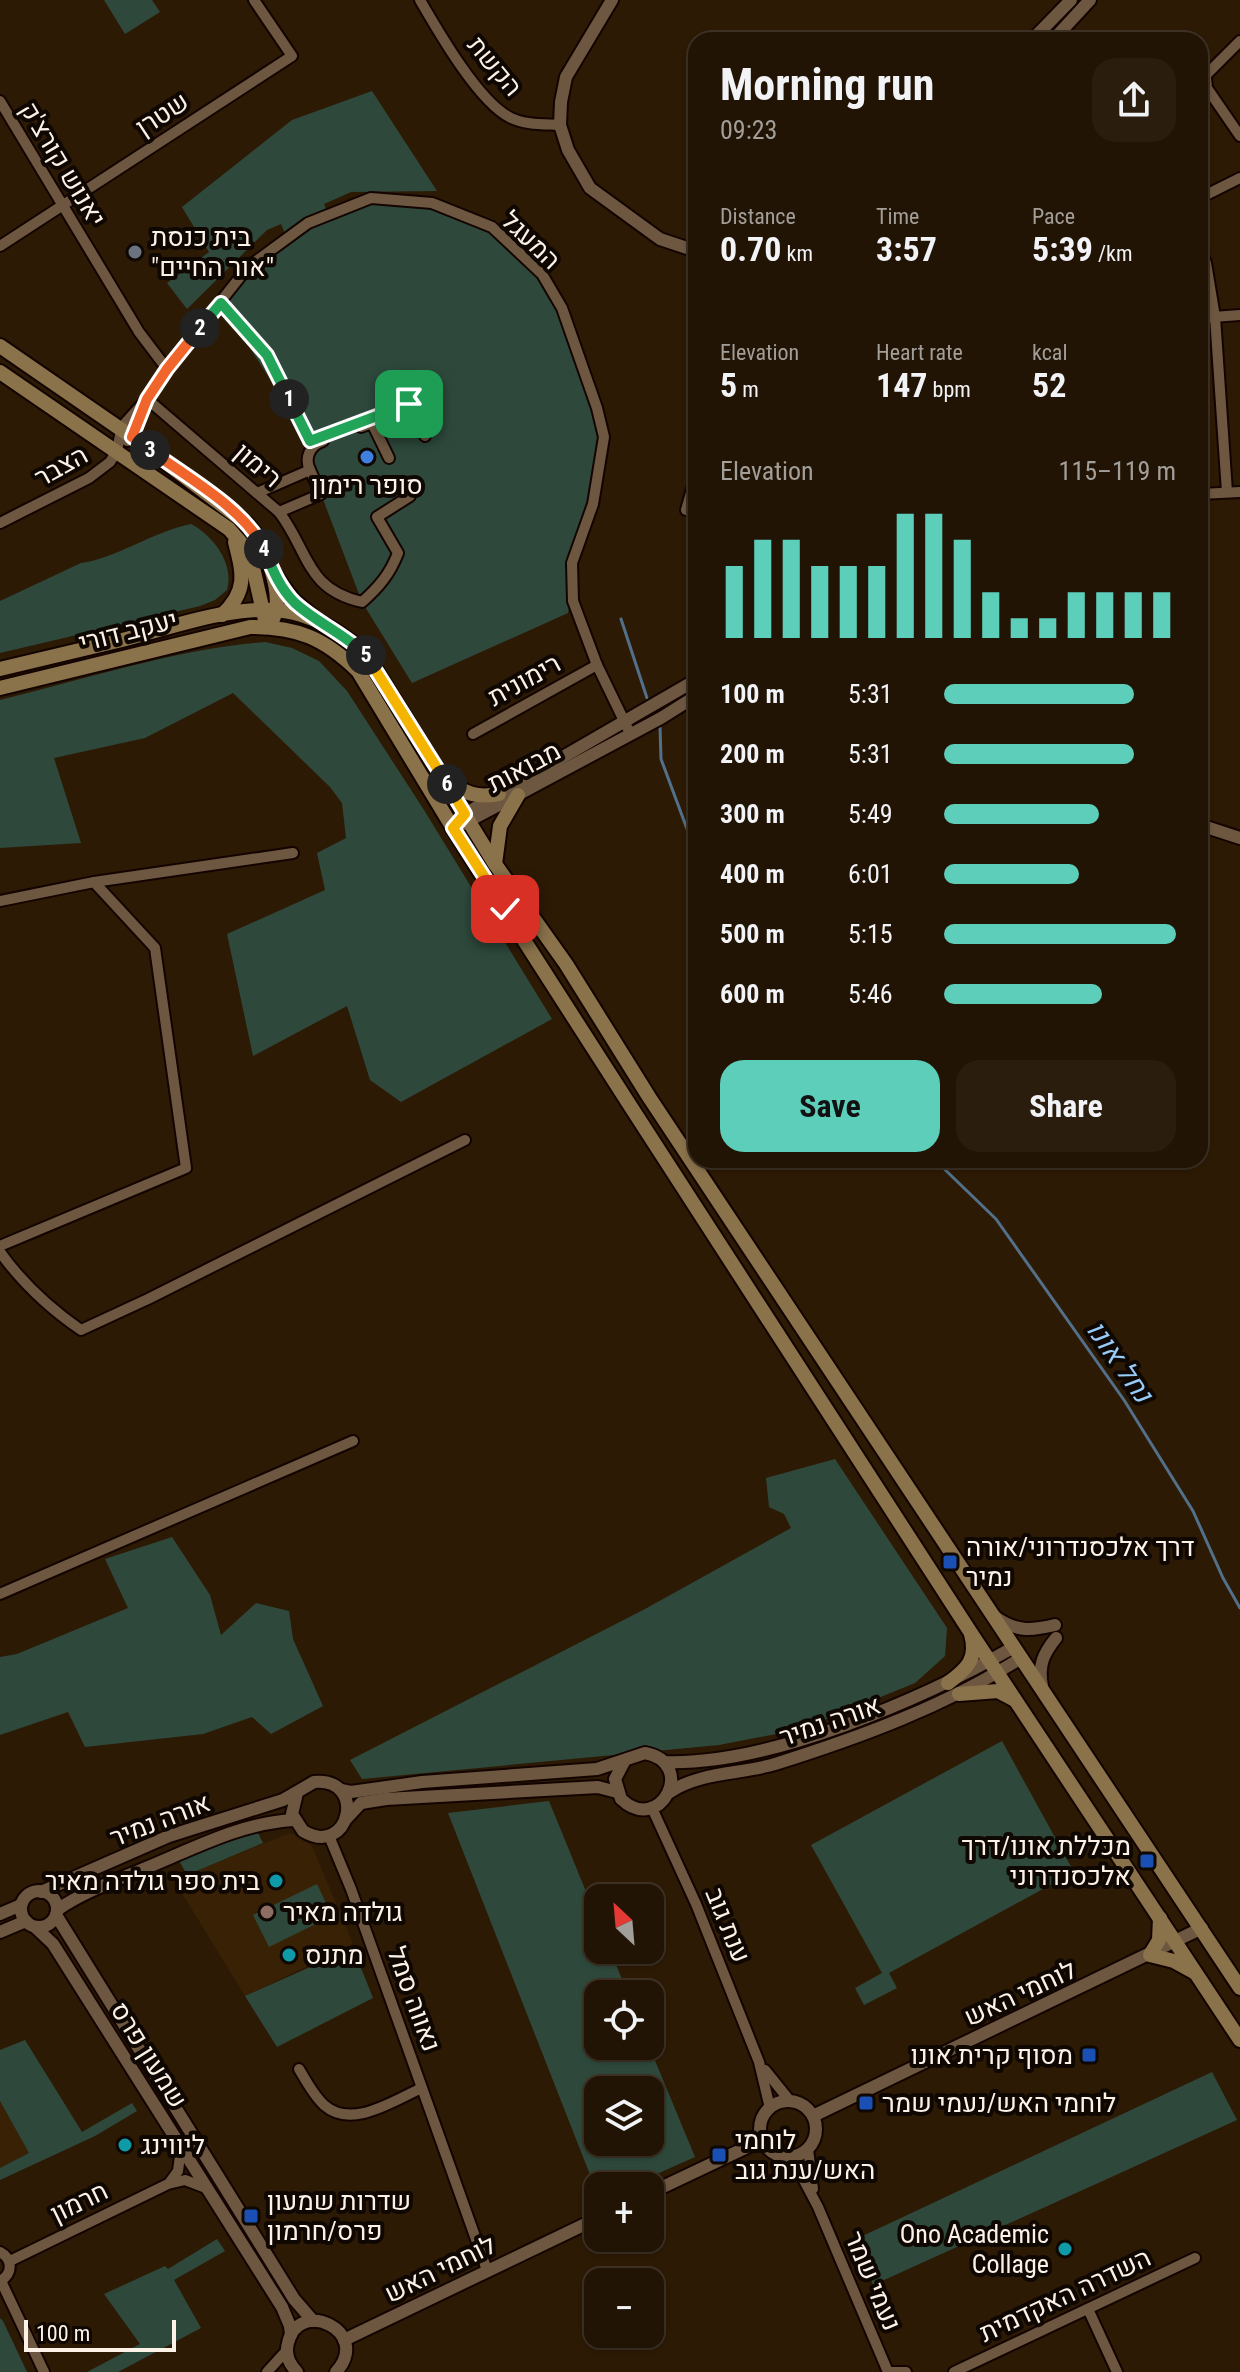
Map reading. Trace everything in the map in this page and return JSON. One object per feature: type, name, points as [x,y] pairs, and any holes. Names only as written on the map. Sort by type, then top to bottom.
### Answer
[{"type":"main road","points":[[0,346],[126,433],[248,525],[261,543],[271,568],[296,603],[322,623],[337,630],[367,656],[495,864],[566,964],[688,1156]]},
{"type":"main road","points":[[0,372],[233,533],[252,563],[269,611]]},
{"type":"main road","points":[[222,615],[235,601],[242,585],[233,533]]},
{"type":"main road","points":[[269,627],[271,568]]},
{"type":"main road","name":"יעקב דורי","points":[[0,669],[222,615],[269,611],[294,613],[322,623]]},
{"type":"main road","name":"יעקב דורי","points":[[0,688],[224,632],[269,627],[309,636],[339,652],[358,671],[370,686],[453,828],[631,1107],[969,1630],[1240,2040]]},
{"type":"main road","points":[[443,777],[473,796],[499,794]]},
{"type":"main road","points":[[495,864],[500,826],[518,795]]},
{"type":"main road","points":[[696,1168],[1240,1988]]},
{"type":"main road","points":[[969,1630],[973,1657],[954,1688],[998,1691],[1019,1702]]},
{"type":"main road","points":[[1160,1917],[1159,1940],[1150,1955],[1182,1965],[1195,1973]]},
{"type":"street","name":"שטרן","points":[[0,246],[292,56],[254,0]]},
{"type":"street","name":"הקשת","points":[[420,0],[488,100],[510,118],[560,125]]},
{"type":"street","points":[[612,0],[566,77],[560,125],[568,150],[590,188],[660,239],[688,248]]},
{"type":"street","points":[[1040,32],[1071,0]]},
{"type":"street","points":[[1060,32],[1090,0]]},
{"type":"street","points":[[1208,74],[1240,41]]},
{"type":"street","points":[[1208,89],[1240,136]]},
{"type":"street","name":"יאנוש קורצ'ק","points":[[0,101],[139,332],[167,369]]},
{"type":"street","points":[[1208,194],[1240,178]]},
{"type":"street","name":"המעגל","points":[[117,451],[167,369],[248,267],[308,223],[371,198],[432,203],[492,227],[542,274],[562,308],[597,408],[604,437],[593,504],[572,563],[573,601],[597,665],[628,728]]},
{"type":"street","points":[[1208,275],[1215,317],[1227,492]]},
{"type":"street","points":[[221,303],[267,355],[310,441],[409,404],[425,436]]},
{"type":"street","points":[[1208,317],[1240,315]]},
{"type":"street","name":"רימון","points":[[147,399],[279,512],[289,525],[311,572],[330,591],[362,602],[388,577],[398,553],[377,517],[410,496]]},
{"type":"street","points":[[279,512],[321,494],[310,470],[308,456],[317,443],[372,423],[389,458]]},
{"type":"street","name":"הצבר","points":[[0,523],[97,474],[117,451]]},
{"type":"street","points":[[257,493],[310,470]]},
{"type":"street","points":[[1208,493],[1240,492]]},
{"type":"street","points":[[686,510],[688,503]]},
{"type":"street","name":"רימונית","points":[[473,734],[597,665]]},
{"type":"street","name":"מבואות","points":[[467,818],[518,795],[628,728],[688,686]]},
{"type":"street","name":"מבואות","points":[[453,828],[499,794],[688,700]]},
{"type":"street","points":[[1208,828],[1240,838]]},
{"type":"street","points":[[0,901],[94,882],[293,853]]},
{"type":"street","points":[[94,882],[155,948],[186,1168],[0,1249],[22,1282],[55,1313],[81,1330],[465,1140]]},
{"type":"street","points":[[0,1594],[353,1441]]},
{"type":"street","points":[[992,1615],[1006,1625],[1024,1631],[1056,1631],[1042,1657],[1042,1690]]},
{"type":"street","name":"אורה נמיר","points":[[670,1792],[681,1784],[761,1768],[837,1745],[954,1688],[1017,1652]]},
{"type":"street","name":"אורה נמיר","points":[[664,1762],[712,1761],[762,1750],[954,1688]]},
{"type":"street","points":[[645,1753],[664,1762],[671,1775],[670,1792],[652,1808],[632,1807],[617,1792],[598,1787],[386,1799],[361,1803],[329,1836],[309,1835],[294,1820],[292,1807],[297,1793],[308,1784],[321,1781],[351,1792],[422,1782],[597,1769],[645,1753]]},
{"type":"street","points":[[617,1792],[617,1772],[625,1760]]},
{"type":"street","points":[[341,1790],[348,1803],[346,1819]]},
{"type":"street","name":"אורה נמיר","points":[[41,1892],[169,1836],[297,1793]]},
{"type":"street","name":"ענת גוב","points":[[652,1808],[696,1904],[759,2062],[770,2108]]},
{"type":"street","name":"אורה נמיר","points":[[56,1912],[91,1890],[208,1841],[265,1821],[294,1820]]},
{"type":"street","name":"נאווה סמל","points":[[329,1836],[351,1889],[487,2270]]},
{"type":"street","points":[[0,1914],[21,1905],[27,1896],[41,1892],[54,1900],[56,1912],[45,1926],[30,1924],[0,1932]]},
{"type":"street","points":[[21,1905],[30,1924]]},
{"type":"street","name":"שמעון פרס","points":[[56,1912],[64,1933],[286,2285],[313,2321]]},
{"type":"street","name":"שמעון פרס","points":[[30,1924],[53,1944],[282,2307],[291,2335]]},
{"type":"street","name":"לוחמי האש","points":[[813,2116],[1202,1928]]},
{"type":"street","name":"ענת גוב","points":[[759,2062],[790,2101]]},
{"type":"street","name":"נאווה סמל","points":[[299,2069],[322,2104],[342,2114],[358,2116],[422,2088]]},
{"type":"street","points":[[790,2101],[803,2105],[813,2116],[817,2131],[808,2149],[797,2156],[787,2157],[771,2151],[762,2140],[762,2119],[770,2108],[790,2101]]},
{"type":"street","points":[[664,2186],[762,2140]]},
{"type":"street","points":[[168,2184],[178,2171],[181,2148]]},
{"type":"street","name":"נעמי שמר","points":[[808,2149],[808,2164],[818,2207]]},
{"type":"street","name":"נעמי שמר","points":[[787,2157],[798,2169],[818,2207],[888,2372]]},
{"type":"street","points":[[168,2184],[191,2181],[206,2188]]},
{"type":"street","name":"חרמון","points":[[10,2261],[168,2184]]},
{"type":"street","name":"לוחמי האש","points":[[344,2340],[584,2225]]},
{"type":"street","points":[[0,2252],[10,2261],[8,2275],[1,2281],[44,2372]]},
{"type":"street","name":"השדרה האקדמית","points":[[954,2372],[1195,2258]]},
{"type":"street","points":[[1088,2309],[1117,2372]]},
{"type":"street","points":[[297,2372],[289,2361],[287,2350],[291,2335],[300,2325],[313,2321],[335,2327],[344,2340],[341,2369]]},
{"type":"street","points":[[267,2372],[287,2350]]},
{"type":"street","points":[[888,2372],[906,2372]]},
{"type":"shaded area","name":"גולדה מאיר","points":[[290,1833],[312,1846],[353,1944],[245,1996],[174,1880]]},
{"type":"shaded area","points":[[0,2101],[29,2153],[0,2168]]},
{"type":"green space","points":[[104,0],[152,0],[160,12],[125,34]]},
{"type":"green space","points":[[372,91],[437,191],[351,192],[324,204],[328,214],[371,198],[432,203],[492,227],[563,308],[604,437],[568,613],[412,683],[362,602],[310,470],[310,441],[221,303],[248,267],[287,238],[281,224],[267,230],[187,309],[167,283],[209,252],[182,207],[292,120]]},
{"type":"green space","points":[[191,524],[207,535],[225,561],[229,580],[227,590],[215,600],[0,653],[0,601],[81,563],[94,561]]},
{"type":"green space","points":[[265,642],[292,648],[319,661],[347,691],[552,1019],[401,1102],[370,1080],[347,1006],[253,1056],[227,934],[325,890],[317,853],[346,838],[342,803],[330,787],[233,693],[145,738],[54,758],[81,843],[0,848],[0,700],[165,658]]},
{"type":"green space","points":[[835,1459],[947,1628],[945,1656],[915,1683],[802,1729],[719,1745],[362,1779],[350,1760],[645,1609],[791,1528],[784,1514],[769,1507],[766,1478]]},
{"type":"green space","points":[[172,1537],[210,1595],[221,1635],[256,1603],[289,1611],[293,1639],[323,1706],[271,1734],[252,1717],[203,1734],[85,1747],[68,1712],[0,1735],[0,1657],[17,1654],[128,1608],[105,1559]]},
{"type":"green space","points":[[1002,1741],[1074,1872],[889,1973],[897,1988],[864,2005],[855,1988],[882,1973],[811,1845]]},
{"type":"green space","points":[[549,1801],[584,1887],[584,1964],[616,1964],[622,1980],[584,1980],[584,2060],[655,2060],[661,2076],[584,2076],[584,2156],[664,2156],[664,2082],[695,2157],[661,2172],[589,2172],[448,1813]]},
{"type":"green space","points":[[254,1825],[263,1843],[187,1875],[176,1855]]},
{"type":"green space","points":[[317,1884],[332,1916],[269,1947],[253,1915]]},
{"type":"green space","points":[[353,1948],[373,1998],[277,2047],[245,1996]]},
{"type":"green space","points":[[25,2040],[82,2132],[132,2103],[137,2111],[95,2136],[0,2180],[0,2168],[29,2153],[0,2101],[0,2050]]},
{"type":"green space","points":[[1212,2072],[1237,2120],[873,2285],[854,2240]]},
{"type":"green space","points":[[217,2239],[225,2251],[174,2280],[201,2328],[118,2372],[87,2372],[140,2344],[104,2294],[165,2266],[168,2269]]},
{"type":"green space","points":[[0,2318],[3,2321],[27,2372],[0,2372]]},
{"type":"waterway","name":"נחל אונו","points":[[621,619],[647,698]]},
{"type":"waterway","name":"נחל אונו","points":[[660,727],[661,759],[688,832]]},
{"type":"waterway","name":"נחל אונו","points":[[943,1168],[996,1219],[1124,1400],[1193,1511],[1240,1608]]},
{"type":"place","name":"בית כנסת \"אור החיים\"","points":[[135,252]]},
{"type":"place","name":"סופר רימון","points":[[367,457]]},
{"type":"place","name":"דרך אלכסנדרוני/אורה נמיר","points":[[950,1562]]},
{"type":"place","name":"מכללת אונו/דרך אלכסנדרוני","points":[[1147,1861]]},
{"type":"place","name":"בית ספר גולדה מאיר","points":[[276,1881]]},
{"type":"place","name":"גולדה מאיר","points":[[267,1912]]},
{"type":"place","name":"מתנס","points":[[289,1955]]},
{"type":"place","name":"מסוף קרית אונו","points":[[1089,2055]]},
{"type":"place","name":"לוחמי האש/נעמי שמר","points":[[866,2103]]},
{"type":"place","name":"ליווינג","points":[[125,2145]]},
{"type":"place","name":"לוחמי האש/ענת גוב","points":[[719,2155]]},
{"type":"place","name":"שדרות שמעון פרס/חרמון","points":[[251,2216]]},
{"type":"place","name":"Ono Academic Collage","points":[[1065,2249]]},
{"type":"route","points":[[409,404],[310,441],[267,355],[221,303],[167,369],[147,399],[132,437],[248,525],[266,552],[274,575],[293,600],[322,623],[337,630],[367,656],[465,814],[453,828],[505,909]]}]
